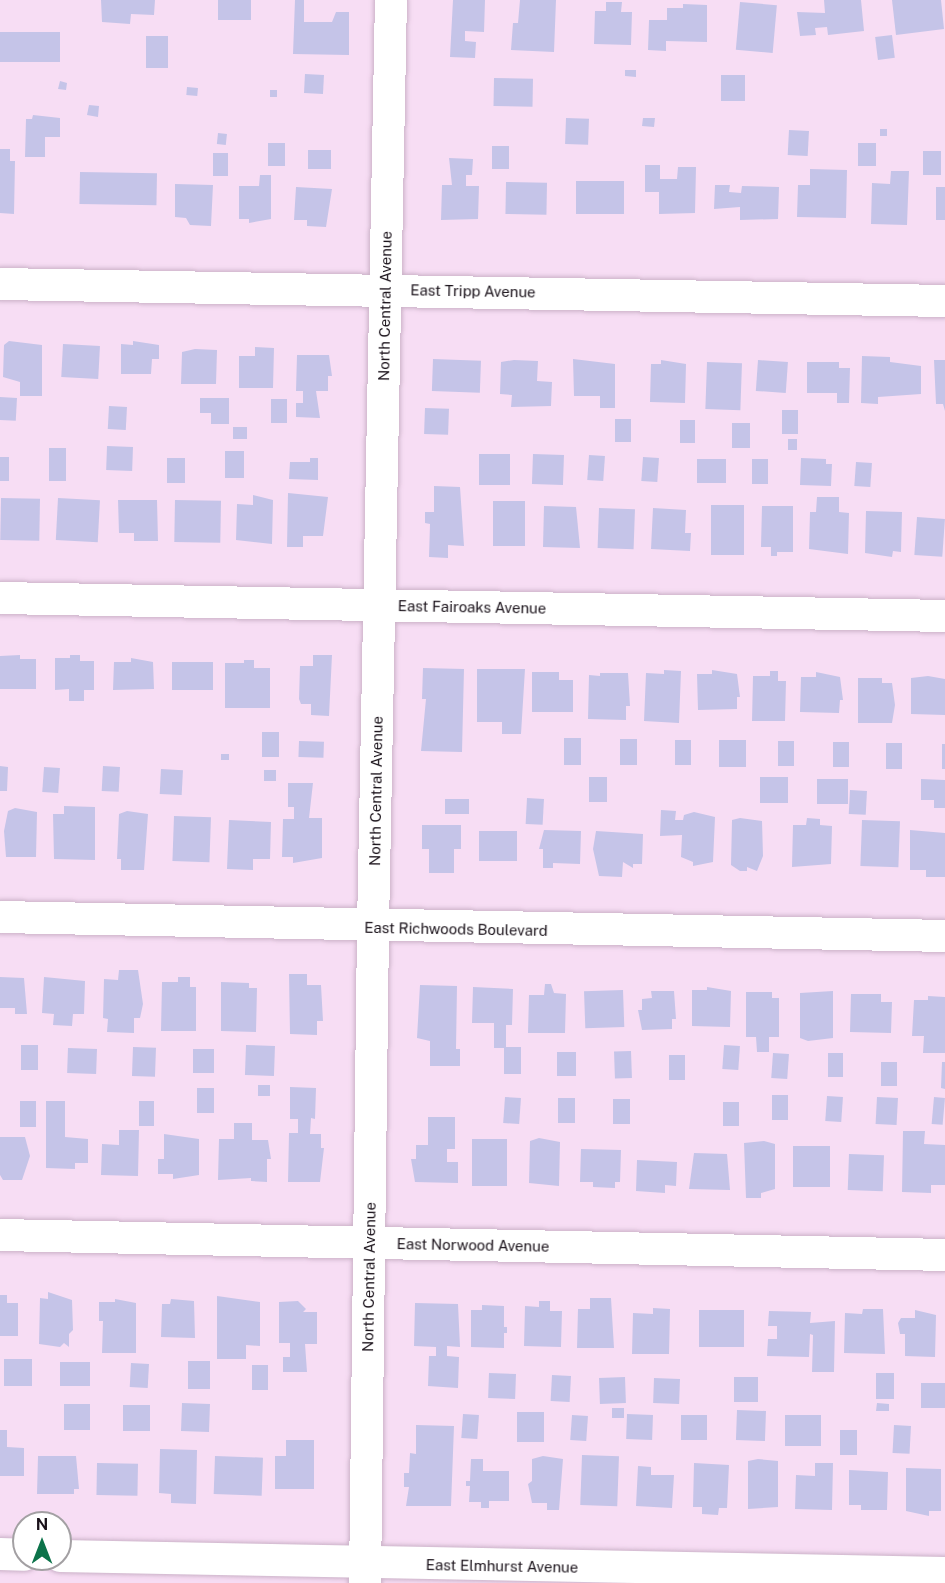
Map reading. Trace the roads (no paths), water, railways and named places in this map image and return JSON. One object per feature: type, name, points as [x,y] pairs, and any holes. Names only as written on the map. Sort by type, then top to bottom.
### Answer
[{"type":"street","name":"North Central Avenue","points":[[365,1574],[373,927],[391,0]]},
{"type":"street","name":"East Tripp Avenue","points":[[0,284],[945,301]]},
{"type":"street","name":"East Fairoaks Avenue","points":[[0,598],[945,616]]},
{"type":"street","name":"East Richwoods Boulevard","points":[[0,917],[945,938]]},
{"type":"street","name":"East Norwood Avenue","points":[[0,1235],[945,1255]]},
{"type":"street","name":"East Elmhurst Avenue","points":[[72,1557],[365,1574],[945,1573]]}]
